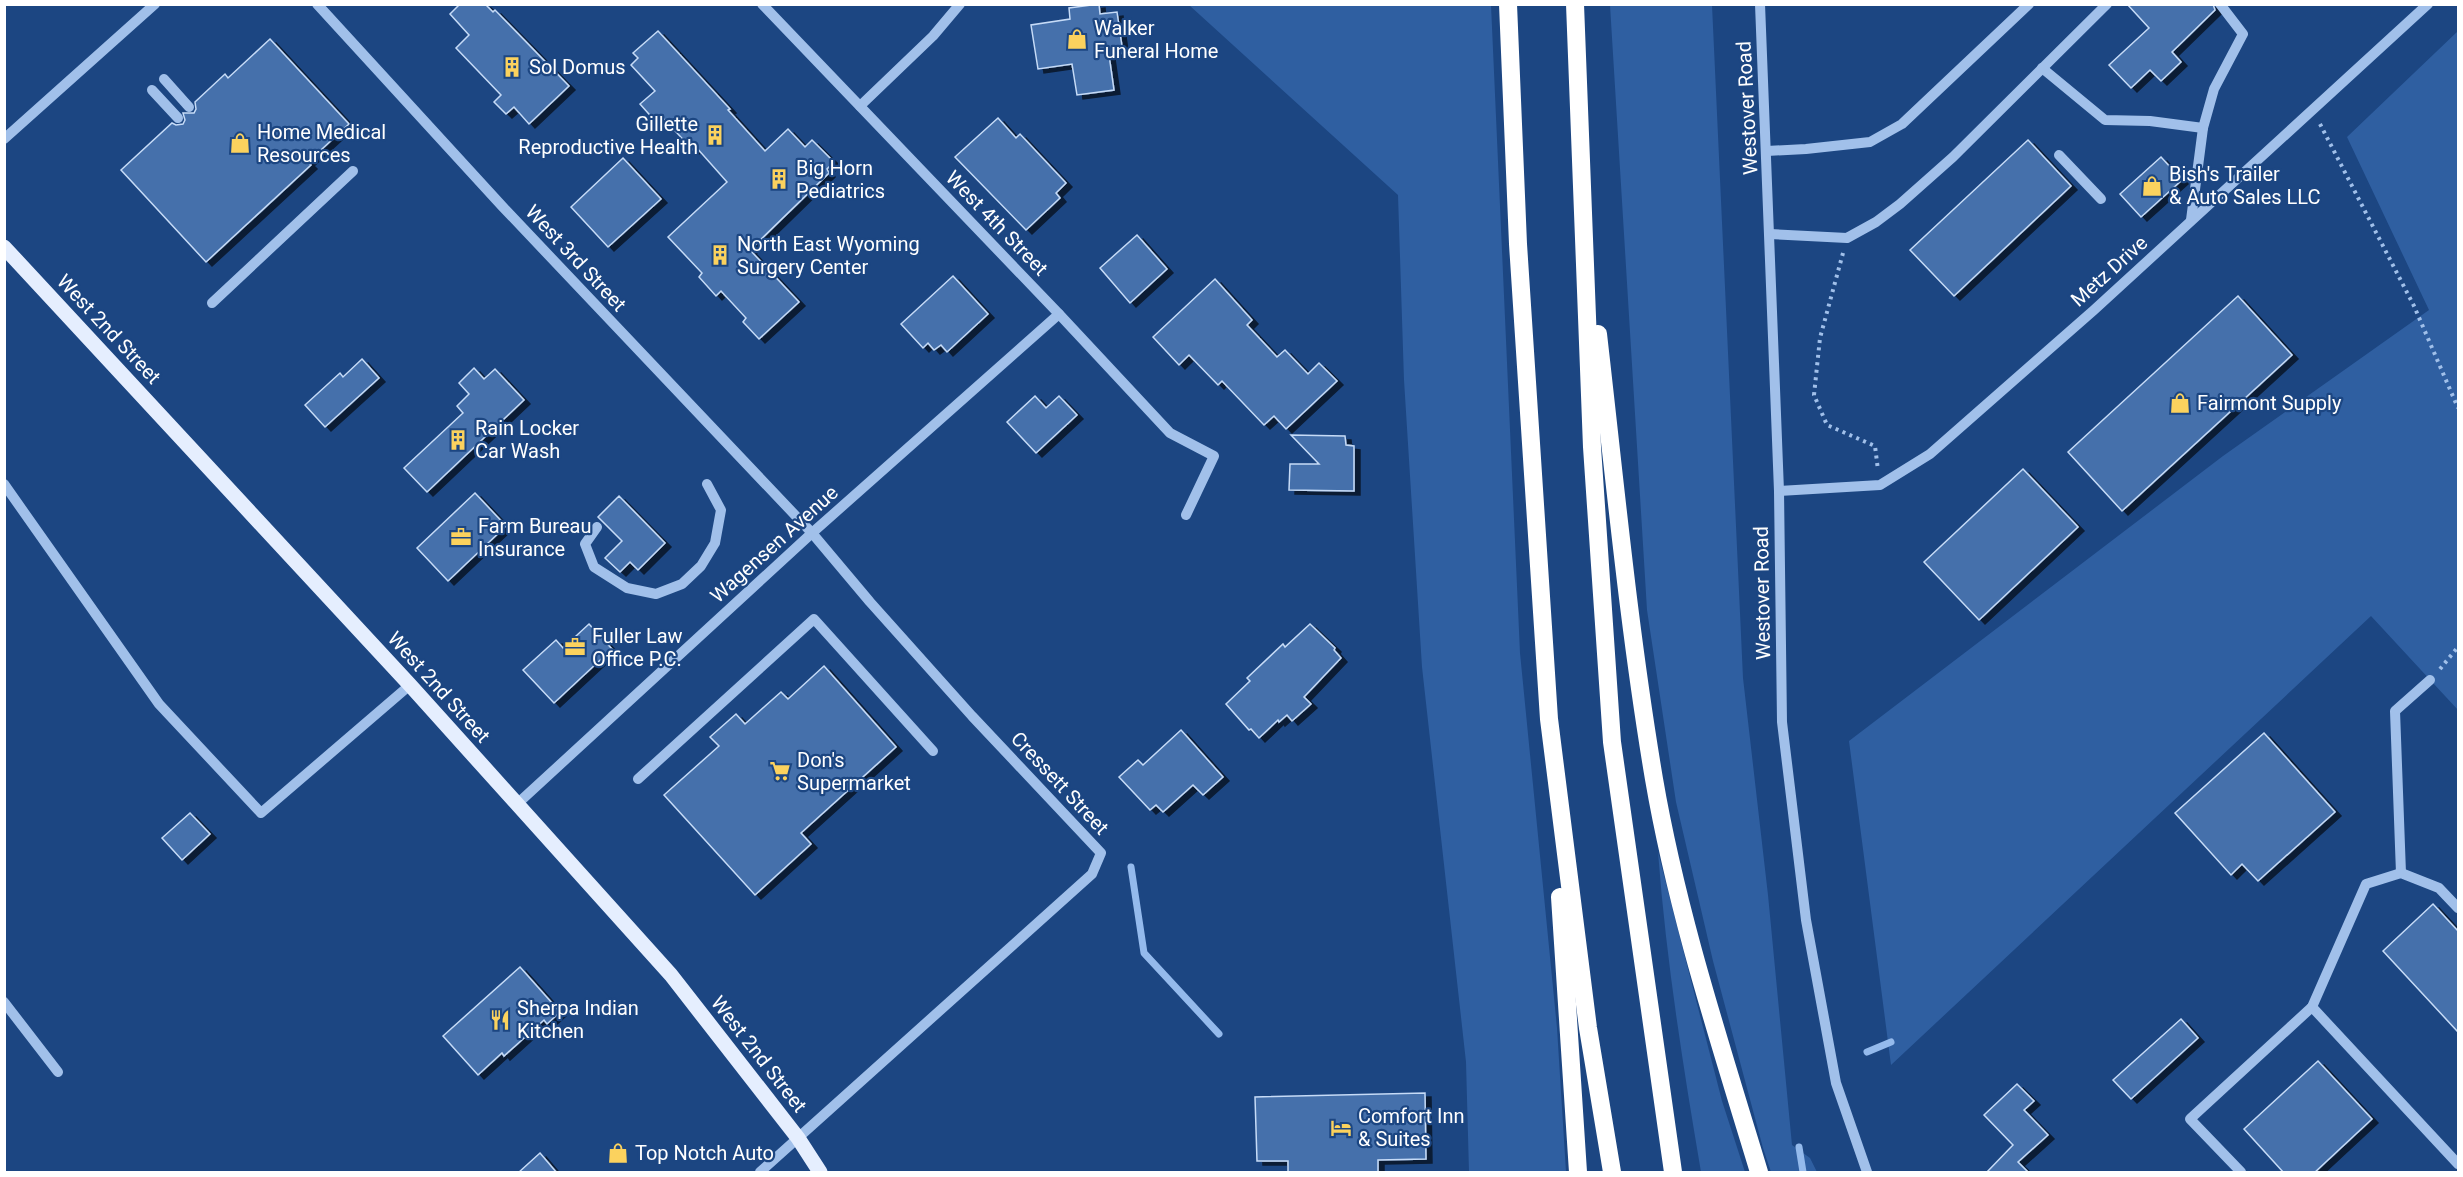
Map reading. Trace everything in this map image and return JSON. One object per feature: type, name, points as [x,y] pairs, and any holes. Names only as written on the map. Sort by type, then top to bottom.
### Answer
[{"type":"highway","points":[[1508,4],[1518,244],[1578,1173]]},
{"type":"highway","points":[[1575,4],[1592,447],[1612,742],[1673,1173]]},
{"type":"highway","points":[[1580,170],[1627,590],[1654,780],[1687,933],[1759,1173]]},
{"type":"highway","points":[[1549,719],[1588,1028],[1612,1173]]},
{"type":"main road","name":"West 2nd Street","points":[[4,247],[410,685],[671,975],[798,1138],[820,1173]]},
{"type":"street","points":[[4,139],[155,4]]},
{"type":"street","name":"West 3rd Street","points":[[317,4],[502,207],[812,533]]},
{"type":"street","name":"West 4th Street","points":[[762,4],[1170,433],[1214,456],[1186,515]]},
{"type":"street","points":[[860,106],[933,36],[960,4]]},
{"type":"street","name":"Westover Road","points":[[1760,4],[1779,490],[1782,722],[1806,920],[1836,1083],[1867,1173]]},
{"type":"street","points":[[1767,151],[1806,150],[1870,142],[1902,124],[2029,4]]},
{"type":"street","points":[[1770,234],[1846,238],[1876,222],[1953,157],[2107,4]]},
{"type":"street","points":[[2191,220],[2204,128],[2214,89],[2243,34],[2220,4]]},
{"type":"street","name":"Metz Drive","points":[[1779,490],[1880,485],[1930,454],[2428,4]]},
{"type":"street","points":[[2042,68],[2105,120],[2204,128]]},
{"type":"street","points":[[164,79],[189,107]]},
{"type":"street","points":[[152,90],[178,118]]},
{"type":"street","points":[[2060,155],[2101,200]]},
{"type":"street","points":[[212,303],[353,171]]},
{"type":"street","name":"Wagensen Avenue","points":[[516,805],[812,533],[1059,314]]},
{"type":"street","points":[[4,484],[159,704],[261,813],[410,685]]},
{"type":"street","points":[[597,527],[585,544],[594,567],[627,588],[656,594],[682,584],[701,566],[715,543],[721,510],[707,484]]},
{"type":"street","name":"Cressett Street","points":[[798,1138],[1092,874],[1101,853],[972,716],[812,533]]},
{"type":"street","points":[[638,779],[814,619],[933,751]]},
{"type":"street","points":[[2401,873],[2396,711],[2430,680]]},
{"type":"street","points":[[2241,1173],[2190,1119],[2312,1007],[2366,884],[2401,873],[2439,888],[2458,908]]},
{"type":"street","points":[[4,1002],[58,1072]]},
{"type":"street","points":[[2312,1007],[2458,1164]]},
{"type":"street","points":[[760,1173],[798,1138]]},
{"type":"path","points":[[2313,110],[2414,306],[2457,401],[2458,408]]},
{"type":"path","points":[[1846,238],[1821,338],[1814,395],[1827,425],[1875,446],[1880,485]]},
{"type":"path","points":[[2430,680],[2458,646]]},
{"type":"shaded area","points":[[1189,5],[1491,5],[1520,653],[1557,1028],[1566,1172],[1469,1172],[1466,1062],[1422,667],[1404,380],[1398,195]]},
{"type":"shaded area","points":[[1610,5],[1712,5],[1743,678],[1768,895],[1792,1145],[1810,1158],[1817,1172],[1771,1172],[1713,961],[1676,802],[1647,610]]},
{"type":"shaded area","points":[[2458,31],[2458,710],[2371,616],[1891,1065],[1849,741],[2223,456],[2429,310],[2347,137]]},
{"type":"shaded area","points":[[1658,852],[1722,1101],[1745,1172],[1701,1172],[1676,1012]]},
{"type":"building","name":"Sol Domus","points":[[460,4],[485,4],[493,12],[495,10],[569,86],[529,124],[514,107],[506,114],[494,102],[501,95],[456,48],[469,35],[450,14]]},
{"type":"building","name":"Walker Funeral Home","points":[[1099,4],[1100,14],[1117,12],[1123,53],[1109,55],[1114,90],[1077,95],[1072,64],[1038,69],[1031,25],[1070,19],[1069,8]]},
{"type":"building","points":[[2127,4],[2213,4],[2215,10],[2172,52],[2181,62],[2161,81],[2150,70],[2131,88],[2109,65],[2149,28]]},
{"type":"building","points":[[658,31],[730,109],[728,110],[765,151],[788,129],[805,147],[812,140],[834,162],[827,169],[829,173],[750,250],[799,302],[759,339],[743,322],[746,318],[721,291],[716,296],[699,277],[702,273],[668,237],[727,182],[696,147],[693,150],[662,117],[656,122],[640,104],[655,91],[631,65],[638,58],[633,53]]},
{"type":"building","name":"Home Medical Resources","points":[[270,39],[349,124],[308,162],[311,165],[206,262],[121,170],[172,123],[183,124],[185,120],[183,113],[194,113],[195,102],[225,74],[228,78]]},
{"type":"building","points":[[998,118],[1016,138],[1020,134],[1066,183],[1056,193],[1060,198],[1026,230],[955,157]]},
{"type":"building","points":[[2028,140],[2071,186],[1954,296],[1910,250]]},
{"type":"building","name":"Bish's Trailer & Auto Sales LLC","points":[[2161,157],[2182,180],[2141,217],[2120,194]]},
{"type":"building","points":[[623,158],[661,199],[608,247],[571,207]]},
{"type":"building","points":[[1137,235],[1167,269],[1130,303],[1100,268]]},
{"type":"building","points":[[953,276],[988,314],[947,352],[941,345],[934,350],[928,343],[923,348],[901,324]]},
{"type":"building","points":[[1215,279],[1252,320],[1247,325],[1277,357],[1285,350],[1308,374],[1319,363],[1337,381],[1286,429],[1274,416],[1264,425],[1222,381],[1218,385],[1189,355],[1179,365],[1153,337]]},
{"type":"building","name":"Fairmont Supply","points":[[2238,296],[2292,355],[2122,511],[2068,452]]},
{"type":"building","points":[[362,359],[379,378],[325,427],[305,405],[340,373],[343,377]]},
{"type":"building","name":"Rain Locker Car Wash","points":[[474,368],[484,379],[495,369],[524,400],[427,492],[404,468],[463,413],[457,406],[469,394],[459,383]]},
{"type":"building","points":[[1035,396],[1046,408],[1059,396],[1077,415],[1036,453],[1007,422]]},
{"type":"building","points":[[1291,435],[1345,436],[1346,445],[1354,446],[1354,491],[1289,490],[1290,464],[1319,464]]},
{"type":"building","points":[[2023,469],[2078,527],[1979,620],[1924,562]]},
{"type":"building","name":"Farm Bureau Insurance","points":[[475,493],[506,526],[448,581],[417,548]]},
{"type":"building","points":[[619,496],[665,543],[638,570],[630,562],[620,572],[605,558],[622,541],[598,517]]},
{"type":"building","points":[[589,624],[612,649],[554,703],[523,670],[556,640],[563,648]]},
{"type":"building","points":[[1310,624],[1335,648],[1334,650],[1341,658],[1304,697],[1311,704],[1292,721],[1287,715],[1279,722],[1278,720],[1259,738],[1226,704],[1250,681],[1247,678],[1283,644],[1285,647]]},
{"type":"building","name":"Don's Supermarket","points":[[824,666],[896,747],[801,833],[811,844],[755,895],[664,795],[719,746],[710,737],[736,714],[745,724],[781,692],[788,699]]},
{"type":"building","points":[[1181,730],[1223,777],[1203,795],[1193,785],[1163,812],[1156,805],[1150,810],[1119,777],[1138,760],[1143,765]]},
{"type":"building","points":[[2264,733],[2335,812],[2258,881],[2242,864],[2231,875],[2175,813]]},
{"type":"building","points":[[190,813],[210,834],[182,860],[162,838]]},
{"type":"building","points":[[2433,904],[2458,931],[2458,1032],[2383,951]]},
{"type":"building","name":"Sherpa Indian Kitchen","points":[[520,967],[560,1012],[547,1024],[544,1020],[504,1056],[502,1053],[478,1075],[443,1036]]},
{"type":"building","points":[[2181,1019],[2198,1038],[2131,1099],[2113,1080]]},
{"type":"building","points":[[2318,1061],[2372,1119],[2314,1173],[2284,1173],[2244,1129]]},
{"type":"building","points":[[2017,1084],[2034,1101],[2024,1110],[2048,1135],[2018,1162],[2029,1173],[1986,1173],[2013,1145],[1984,1115]]},
{"type":"building","name":"Comfort Inn & Suites","points":[[1425,1093],[1426,1159],[1378,1160],[1378,1173],[1288,1173],[1288,1161],[1257,1161],[1255,1097]]},
{"type":"building","points":[[540,1153],[557,1173],[518,1173]]},
{"type":"waterway","points":[[1131,867],[1144,953],[1219,1034]]},
{"type":"waterway","points":[[1867,1052],[1891,1042]]},
{"type":"waterway","points":[[1799,1147],[1803,1172]]},
{"type":"place","name":"Walker Funeral Home","points":[[1077,39]]},
{"type":"place","name":"Sol Domus","points":[[512,67]]},
{"type":"place","name":"Gillette Reproductive Health","points":[[715,135]]},
{"type":"place","name":"Home Medical Resources","points":[[240,143]]},
{"type":"place","name":"Big Horn Pediatrics","points":[[779,179]]},
{"type":"place","name":"Bish's Trailer & Auto Sales LLC","points":[[2152,186]]},
{"type":"place","name":"North East Wyoming Surgery Center","points":[[720,255]]},
{"type":"place","name":"Fairmont Supply","points":[[2180,403]]},
{"type":"place","name":"Rain Locker Car Wash","points":[[458,440]]},
{"type":"place","name":"Farm Bureau Insurance","points":[[461,537]]},
{"type":"place","name":"Fuller Law Office P.C.","points":[[575,647]]},
{"type":"place","name":"Don's Supermarket","points":[[780,771]]},
{"type":"place","name":"Sherpa Indian Kitchen","points":[[500,1020]]},
{"type":"place","name":"Comfort Inn & Suites","points":[[1341,1128]]},
{"type":"place","name":"Top Notch Auto","points":[[618,1153]]}]
